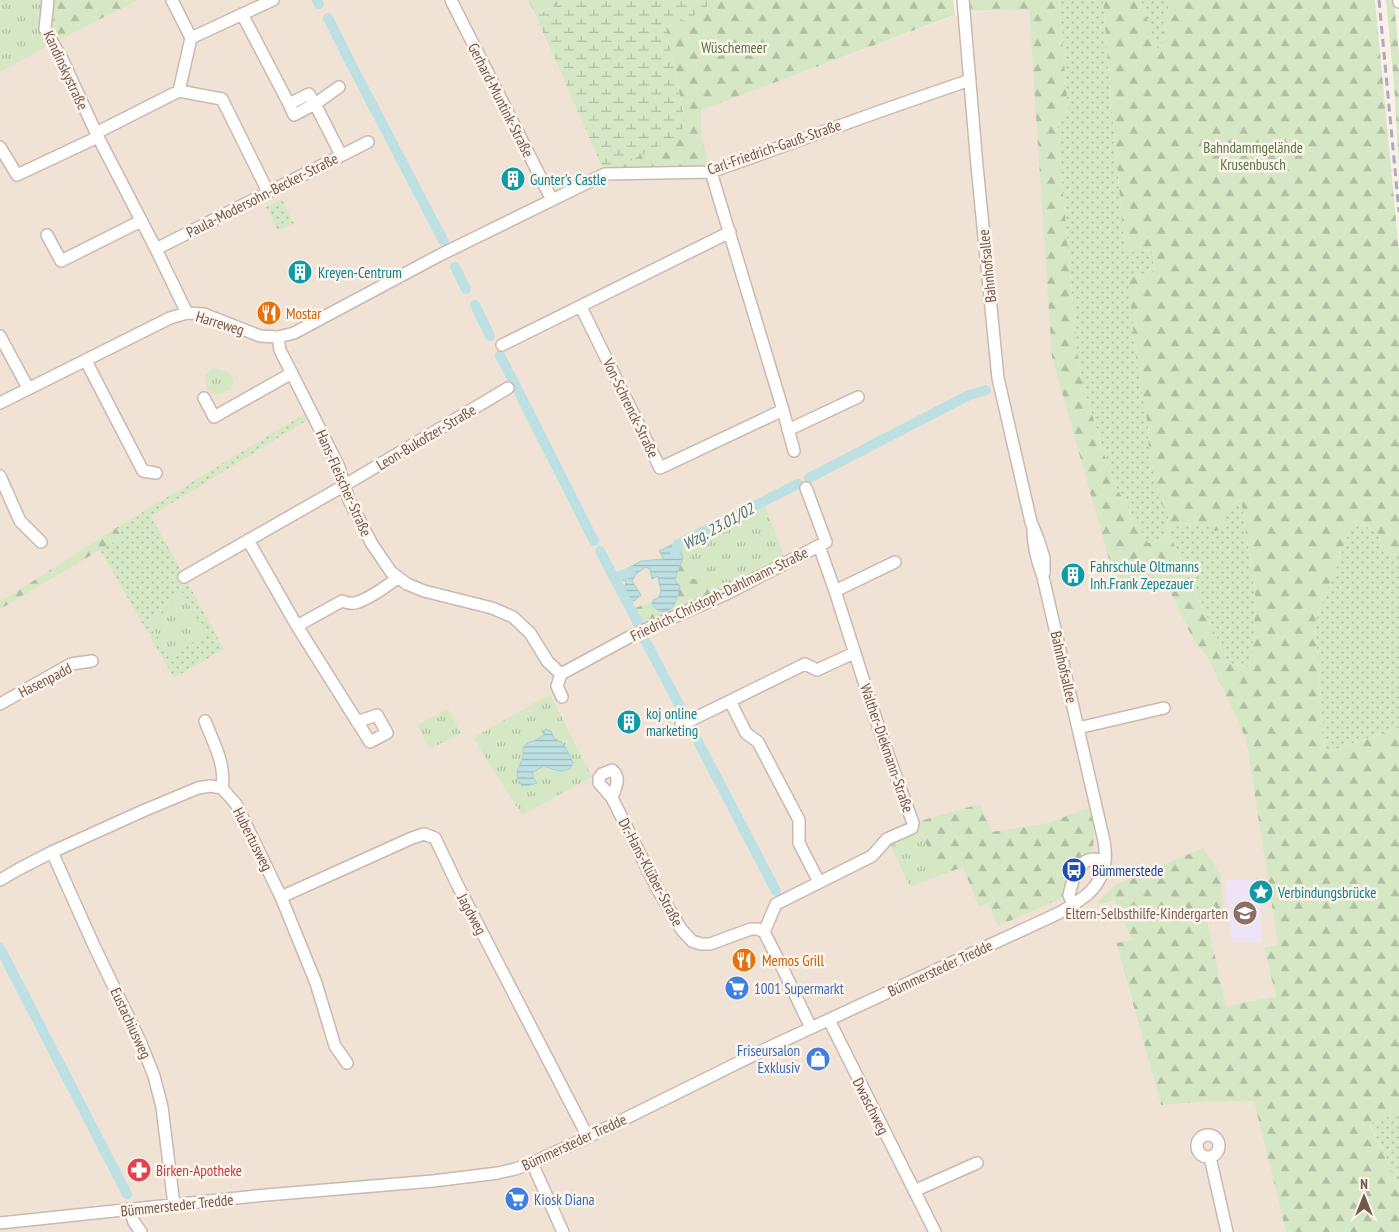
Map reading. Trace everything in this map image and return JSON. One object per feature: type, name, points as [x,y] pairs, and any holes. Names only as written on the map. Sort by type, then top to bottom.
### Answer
[{"type":"street","name":"Kandinskystraße","points":[[48,0],[45,29],[62,59],[97,135],[187,313]]},
{"type":"street","points":[[172,0],[191,38],[179,91]]},
{"type":"street","points":[[191,38],[273,0]]},
{"type":"street","name":"Gerhard-Muntink-Straße","points":[[451,0],[552,200]]},
{"type":"street","name":"Bahnhofsallee","points":[[963,0],[998,378],[1033,529],[1044,558],[1043,577],[1104,841],[1104,865]]},
{"type":"street","points":[[242,14],[289,104],[309,94],[342,155]]},
{"type":"street","name":"Carl-Friedrich-Gauß-Straße","points":[[440,255],[604,174],[710,172],[970,80]]},
{"type":"street","points":[[315,104],[339,87]]},
{"type":"street","points":[[0,148],[17,175],[179,91],[222,99],[268,192]]},
{"type":"street","name":"Paula-Modersohn-Becker-Straße","points":[[156,249],[368,142]]},
{"type":"street","points":[[710,172],[730,232],[794,451]]},
{"type":"street","points":[[47,235],[61,261],[142,221]]},
{"type":"street","points":[[502,345],[730,232]]},
{"type":"street","name":"Harreweg","points":[[0,403],[170,318],[187,313],[204,314],[260,336],[278,337],[294,333],[440,255]]},
{"type":"street","name":"Von-Schrenck-Straße","points":[[582,306],[660,468],[783,410]]},
{"type":"street","points":[[0,336],[28,388]]},
{"type":"street","name":"Hans-Fleischer-Straße","points":[[278,337],[280,350],[339,467],[350,500],[372,544],[392,572],[407,584],[424,591],[492,608],[513,617],[530,633],[548,662],[560,674]]},
{"type":"street","points":[[86,361],[143,470],[156,473]]},
{"type":"street","points":[[204,398],[214,417],[292,373]]},
{"type":"street","name":"Leon-Bukofzer-Straße","points":[[184,577],[345,485],[508,388]]},
{"type":"street","points":[[788,430],[858,397]]},
{"type":"street","points":[[0,476],[20,521],[41,542]]},
{"type":"street","name":"Friedrich-Christoph-Dahlmann-Straße","points":[[560,674],[633,635],[726,594],[826,542],[806,488]]},
{"type":"street","points":[[248,540],[357,722]]},
{"type":"street","name":"Walther-Diekmann-Straße","points":[[764,932],[776,904],[872,856],[887,839],[912,828],[913,823],[882,738],[819,546]]},
{"type":"street","points":[[835,590],[895,562]]},
{"type":"street","points":[[298,626],[342,601],[357,603],[390,584],[398,577]]},
{"type":"street","points":[[681,725],[805,664],[817,670],[854,653]]},
{"type":"street","name":"Hasenpadd","points":[[0,704],[71,664],[92,661]]},
{"type":"street","points":[[560,674],[557,686],[562,697]]},
{"type":"street","points":[[730,701],[746,733],[758,742],[800,820],[800,843],[819,882]]},
{"type":"street","points":[[1078,728],[1164,708]]},
{"type":"street","points":[[0,880],[52,852],[198,788],[210,786],[222,788],[223,778],[220,759],[205,721]]},
{"type":"street","name":"Hubertusweg","points":[[222,788],[236,804],[281,896],[316,983],[335,1046],[347,1063]]},
{"type":"street","name":"Dr.-Hans-Klüber-Straße","points":[[612,798],[667,907],[680,929],[687,936],[701,944],[710,944],[752,929],[764,932]]},
{"type":"street","name":"Jagdweg","points":[[281,896],[412,838],[424,834],[435,838],[588,1137]]},
{"type":"street","name":"Eustachiusweg","points":[[52,852],[140,1041],[154,1076],[162,1106],[174,1205]]},
{"type":"street","points":[[1073,905],[1069,895],[1075,874],[1086,861],[1094,859],[1104,865]]},
{"type":"street","name":"Bümmersteder Tredde","points":[[0,1223],[266,1195],[433,1180],[498,1173],[515,1169],[588,1137],[811,1028],[1059,913],[1092,891],[1099,882],[1104,865]]},
{"type":"street","points":[[764,932],[811,1028]]},
{"type":"street","name":"Dwaschweg","points":[[829,1020],[935,1232]]},
{"type":"street","points":[[1210,1157],[1227,1232]]},
{"type":"street","points":[[532,1163],[563,1232]]},
{"type":"street","points":[[914,1192],[977,1163]]},
{"type":"street","points":[[130,1210],[134,1222],[141,1232]]},
{"type":"shaded area","points":[[0,0],[528,0],[605,174],[710,171],[701,134],[700,110],[965,12],[1029,10],[1053,357],[1117,587],[1163,577],[1194,641],[1209,660],[1246,739],[1279,944],[1264,948],[1276,996],[1226,1006],[1206,914],[1220,873],[1114,900],[1132,940],[1116,944],[1161,1105],[1254,1100],[1286,1232],[0,1232]]},
{"type":"shaded area","name":"Eltern-Selbsthilfe-Kindergarten","points":[[1255,879],[1260,905],[1262,942],[1232,942],[1225,881]]},
{"type":"green space","points":[[0,0],[51,0],[59,40],[0,72]]},
{"type":"green space","points":[[51,0],[138,0],[59,40]]},
{"type":"green space","points":[[528,0],[565,0],[536,16]]},
{"type":"green space","points":[[565,0],[708,0],[706,10],[666,28],[684,115],[682,134],[605,174],[536,16]]},
{"type":"green space","name":"Wüschemeer","points":[[708,0],[953,0],[955,15],[701,110],[701,134],[711,172],[605,174],[684,115],[666,28],[706,10]]},
{"type":"green space","name":"Bahndammgelände Krusenbusch","points":[[968,0],[1059,0],[1068,110],[1057,124],[1079,371],[1112,480],[1148,543],[1164,540],[1169,515],[1161,503],[1149,448],[1148,425],[1136,358],[1128,278],[1155,272],[1152,250],[1125,253],[1103,0],[1140,0],[1160,55],[1170,0],[1375,0],[1399,251],[1399,554],[1385,555],[1377,533],[1364,524],[1351,527],[1315,622],[1325,753],[1399,728],[1399,1113],[1369,1124],[1399,1186],[1399,1232],[1286,1232],[1254,1101],[1161,1105],[1116,943],[1132,940],[1114,900],[1099,904],[1098,901],[1115,885],[1203,848],[1220,873],[1223,909],[1206,915],[1226,1006],[1276,996],[1264,948],[1278,944],[1246,739],[1209,660],[1194,641],[1163,577],[1117,588],[1052,357],[1029,10],[969,11]],"holes":[[[1241,499],[1256,601],[1251,668],[1228,663],[1168,531],[1174,524],[1202,523],[1215,531],[1226,529],[1227,509]]]},
{"type":"green space","points":[[1059,0],[1103,0],[1125,252],[1152,250],[1155,272],[1128,278],[1151,459],[1156,483],[1169,515],[1164,540],[1148,543],[1112,480],[1079,371],[1057,124],[1068,110]]},
{"type":"green space","points":[[1140,0],[1170,0],[1160,56]]},
{"type":"green space","points":[[1386,0],[1394,0],[1399,56],[1399,167],[1394,84]]},
{"type":"green space","points":[[282,199],[294,223],[278,231],[266,207]]},
{"type":"green space","points":[[213,368],[229,372],[234,382],[230,390],[216,395],[207,389],[205,375]]},
{"type":"green space","points":[[311,410],[314,416],[151,516],[224,649],[174,678],[100,550],[121,537],[116,528]]},
{"type":"green space","points":[[1241,499],[1256,601],[1252,668],[1228,663],[1168,531],[1174,524],[1203,523],[1215,531],[1227,509]]},
{"type":"green space","points":[[764,503],[787,563],[725,588],[688,577],[694,536]]},
{"type":"green space","points":[[1363,524],[1377,533],[1385,555],[1399,554],[1399,728],[1325,753],[1315,622],[1351,527]]},
{"type":"green space","points":[[116,528],[122,537],[0,609],[0,602]]},
{"type":"green space","points":[[694,536],[688,577],[725,588],[635,630],[630,610],[653,601],[672,608],[678,596],[680,586],[675,580],[683,557],[681,540]]},
{"type":"green space","points":[[181,591],[206,634],[169,657],[148,620],[162,614]]},
{"type":"green space","points":[[550,694],[592,777],[522,815],[473,738]]},
{"type":"green space","points":[[448,709],[461,733],[430,749],[417,725]]},
{"type":"green space","points":[[980,804],[992,832],[1048,823],[1091,807],[1094,831],[1093,850],[1076,865],[1062,898],[998,926],[988,903],[979,907],[963,867],[938,876],[919,825],[912,828],[913,823]]},
{"type":"green space","points":[[919,825],[938,876],[910,887],[887,839]]},
{"type":"green space","points":[[1399,1113],[1399,1186],[1369,1123]]},
{"type":"water","points":[[681,540],[683,557],[675,580],[680,586],[672,607],[669,610],[660,611],[654,607],[652,603],[654,599],[657,599],[661,593],[658,576],[652,579],[650,569],[646,567],[636,574],[632,581],[641,595],[634,601],[628,600],[628,597],[623,594],[626,581],[619,579],[619,573],[641,561],[664,559],[659,551]]},
{"type":"water","points":[[545,729],[551,731],[554,738],[561,742],[573,763],[570,769],[562,771],[543,766],[532,773],[537,783],[522,786],[518,779],[517,771],[523,757],[523,748],[526,744],[544,735]]},
{"type":"waterway","points":[[317,0],[319,4]]},
{"type":"waterway","points":[[328,18],[444,242]]},
{"type":"waterway","points":[[455,267],[466,289]]},
{"type":"waterway","points":[[475,305],[490,336]]},
{"type":"waterway","points":[[500,355],[594,541]]},
{"type":"waterway","name":"Wzg. 23.01/02","points":[[809,478],[967,396],[986,390]]},
{"type":"waterway","name":"Wzg. 23.01/02","points":[[675,554],[678,544],[798,484]]},
{"type":"waterway","points":[[600,551],[638,623]]},
{"type":"waterway","name":"Wzg. 23.01/02","points":[[614,578],[631,572]]},
{"type":"waterway","points":[[645,640],[684,714]]},
{"type":"waterway","points":[[692,730],[776,891]]},
{"type":"waterway","points":[[0,948],[127,1194]]},
{"type":"railway","points":[[1379,0],[1399,212]]},
{"type":"place","name":"Gunter's Castle","points":[[513,179]]},
{"type":"place","name":"Kreyen-Centrum","points":[[300,272]]},
{"type":"place","name":"Mostar","points":[[269,313]]},
{"type":"place","name":"Fahrschule Oltmanns Inh.Frank Zepezauer","points":[[1073,575]]},
{"type":"place","name":"koj online marketing","points":[[629,722]]},
{"type":"place","name":"Bümmerstede","points":[[1074,870]]},
{"type":"place","name":"Verbindungsbrücke","points":[[1261,892]]},
{"type":"place","name":"Eltern-Selbsthilfe-Kindergarten","points":[[1245,913]]},
{"type":"place","name":"Memos Grill","points":[[744,960]]},
{"type":"place","name":"1001 Supermarkt","points":[[737,988]]},
{"type":"place","name":"Friseursalon Exklusiv","points":[[818,1059]]},
{"type":"place","name":"Birken-Apotheke","points":[[139,1170]]},
{"type":"place","name":"Kiosk Diana","points":[[517,1199]]}]
